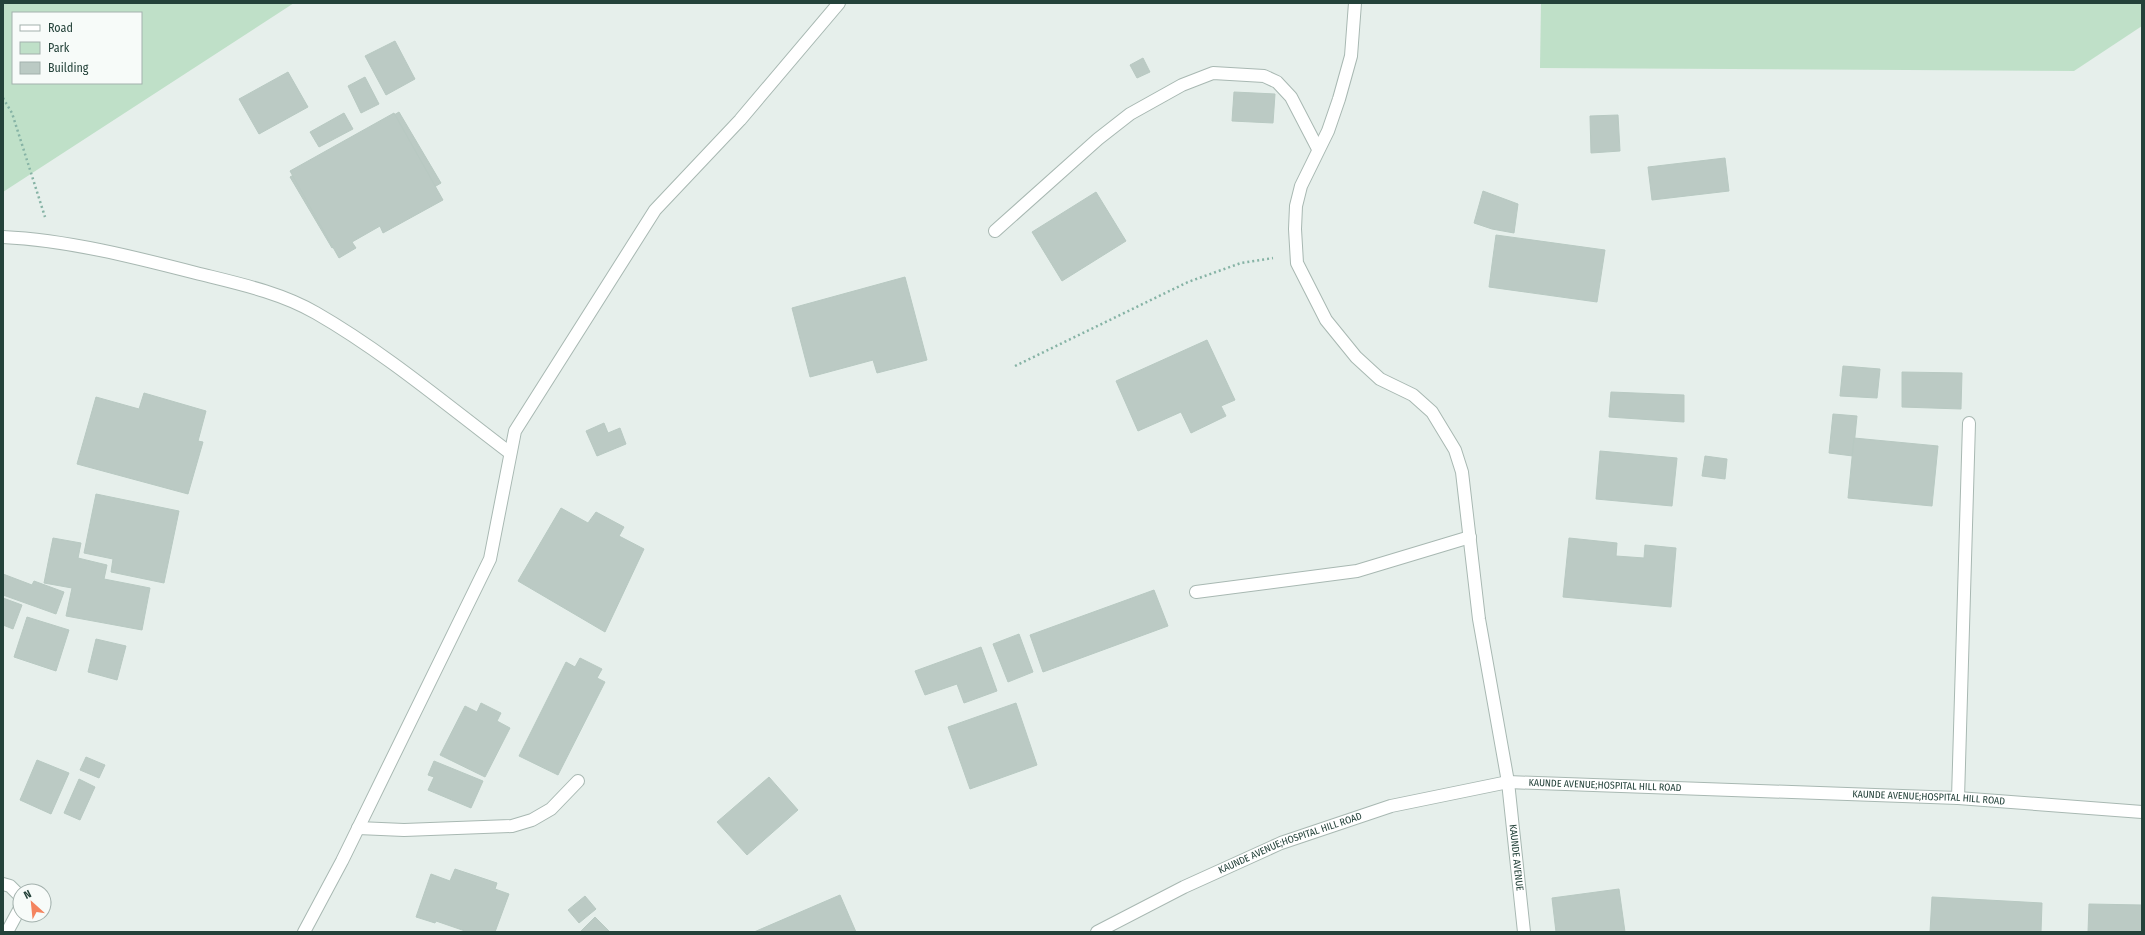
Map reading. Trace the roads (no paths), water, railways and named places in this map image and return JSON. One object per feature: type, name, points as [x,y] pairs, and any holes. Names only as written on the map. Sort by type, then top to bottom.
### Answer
[{"type":"street","points":[[304,932],[358,828],[490,559],[514,431],[655,210],[740,120],[840,3]]},
{"type":"street","points":[[1318,149],[1328,131],[1351,56],[1355,3]]},
{"type":"street","points":[[995,231],[1098,139],[1130,114],[1182,85],[1213,73],[1264,76],[1277,82],[1292,98],[1318,149]]},
{"type":"street","name":"KAUNDE AVENUE","points":[[1318,149],[1301,186],[1296,206],[1295,229],[1297,263],[1326,320],[1356,357],[1380,379],[1413,395],[1432,412],[1447,434],[1455,450],[1462,472],[1479,619],[1508,782],[1524,932]]},
{"type":"street","points":[[3,237],[110,252],[234,283],[279,296],[315,313],[357,339],[510,453]]},
{"type":"street","points":[[1958,798],[1969,423]]},
{"type":"street","points":[[1196,592],[1356,571],[1470,537]]},
{"type":"street","points":[[358,828],[404,830],[512,826],[532,820],[551,808],[578,781]]},
{"type":"street","name":"KAUNDE AVENUE;HOSPITAL HILL ROAD","points":[[1097,932],[1184,887],[1281,843],[1391,806],[1508,782],[1958,798],[2142,812]]},
{"type":"street","points":[[3,884],[12,888]]},
{"type":"street","points":[[7,932],[12,923]]}]
